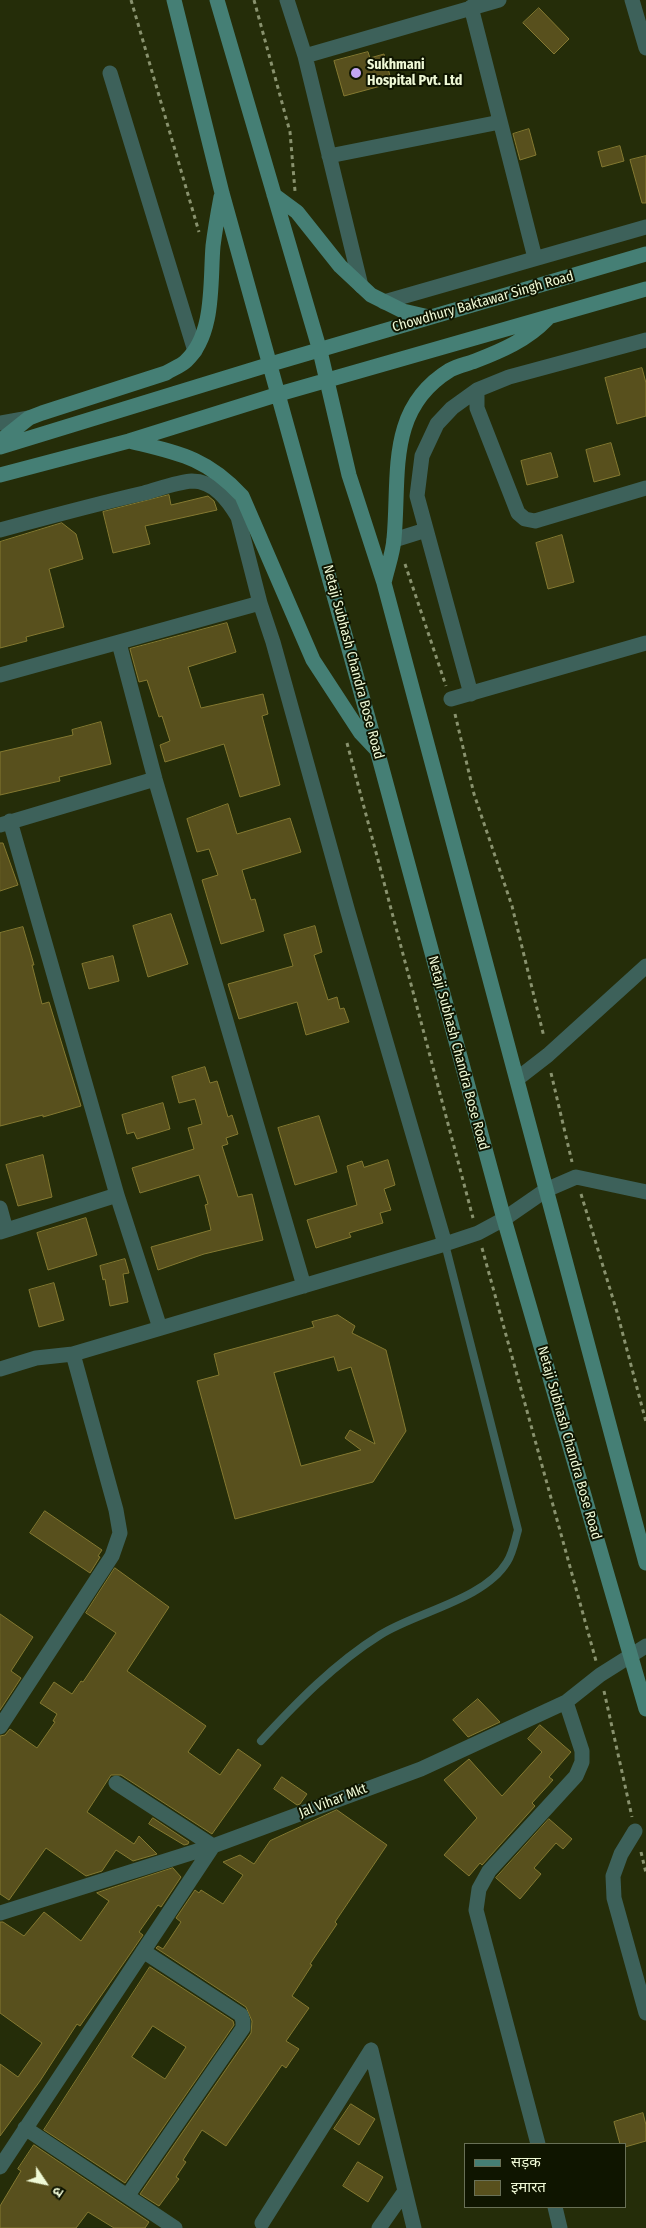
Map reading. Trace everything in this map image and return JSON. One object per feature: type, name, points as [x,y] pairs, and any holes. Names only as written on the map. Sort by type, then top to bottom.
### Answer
[{"type":"main road","name":"Netaji Subhash Chandra Bose Road","points":[[174,0],[222,194],[271,364],[504,1220],[646,1709]]},
{"type":"main road","points":[[217,0],[320,351],[349,475],[384,583],[646,1562]]},
{"type":"main road","points":[[0,441],[29,418],[166,373],[185,362],[195,351],[202,336],[212,293],[214,246],[222,194]]},
{"type":"main road","points":[[274,195],[297,212],[340,266],[370,295],[403,311],[430,317]]},
{"type":"main road","name":"Chowdhury Baktawar Singh Road","points":[[0,447],[271,364],[646,254]]},
{"type":"main road","points":[[0,475],[129,441],[279,394],[646,290]]},
{"type":"main road","points":[[384,583],[394,540],[397,456],[405,420],[413,404],[433,381],[452,369],[509,347],[534,332],[548,318]]},
{"type":"main road","points":[[129,441],[201,462],[226,478],[242,496],[313,660],[360,732],[377,750]]},
{"type":"street","points":[[287,0],[305,56],[361,286]]},
{"type":"street","points":[[305,56],[499,0]]},
{"type":"street","points":[[632,0],[646,48]]},
{"type":"street","points":[[471,7],[535,258]]},
{"type":"street","points":[[110,73],[195,351]]},
{"type":"street","points":[[329,156],[500,122]]},
{"type":"street","points":[[384,302],[646,227]]},
{"type":"street","points":[[471,694],[417,496],[422,456],[437,424],[452,408],[478,390],[508,376],[646,340]]},
{"type":"street","points":[[478,390],[477,408],[518,513],[525,519],[535,521],[646,488]]},
{"type":"street","points":[[0,423],[29,418]]},
{"type":"street","points":[[0,530],[87,506],[192,481],[204,484],[224,495],[238,517],[260,603],[273,642],[348,912],[445,1244]]},
{"type":"street","points":[[394,540],[426,530]]},
{"type":"street","points":[[0,676],[260,603]]},
{"type":"street","points":[[119,643],[155,779],[304,1286]]},
{"type":"street","points":[[451,699],[646,643]]},
{"type":"street","points":[[155,779],[5,823],[117,1195],[160,1328]]},
{"type":"street","points":[[517,1079],[548,1055],[646,966]]},
{"type":"street","points":[[0,1369],[36,1358],[73,1354],[478,1233],[504,1220],[546,1190],[576,1177],[646,1192]]},
{"type":"street","points":[[0,1208],[3,1231],[117,1195]]},
{"type":"street","points":[[0,1726],[112,1556],[120,1533],[116,1510],[73,1354]]},
{"type":"street","name":"Jal Vihar Mkt","points":[[0,1913],[213,1846],[421,1769],[566,1702],[600,1674],[646,1646]]},
{"type":"street","points":[[538,2143],[476,1910],[479,1889],[489,1871],[576,1776],[582,1762],[582,1751],[566,1702]]},
{"type":"street","points":[[0,2167],[24,2128],[213,1846],[116,1783]]},
{"type":"street","points":[[635,1830],[621,1854],[613,1876],[614,1898],[646,2013]]},
{"type":"street","points":[[128,2195],[243,2028],[244,2021],[241,2015],[143,1950]]},
{"type":"street","points":[[262,2223],[371,2050],[414,2228]]},
{"type":"street","points":[[24,2128],[128,2195],[175,2228]]},
{"type":"street","points":[[379,2228],[405,2190]]},
{"type":"street","points":[[555,2208],[560,2228]]},
{"type":"lane","points":[[261,1742],[311,1689],[349,1657],[381,1634],[483,1587],[507,1562],[518,1530],[445,1244]]},
{"type":"path","points":[[131,0],[200,236]]},
{"type":"path","points":[[254,0],[290,132],[297,212]]},
{"type":"path","points":[[394,540],[402,555],[451,699],[474,794],[512,906],[576,1177],[617,1312],[646,1422]]},
{"type":"path","points":[[345,737],[478,1233],[600,1674],[646,1873]]},
{"type":"building","points":[[539,8],[569,39],[554,54],[523,23]]},
{"type":"building","points":[[368,52],[370,58],[384,54],[392,83],[344,96],[334,61]]},
{"type":"building","points":[[529,129],[536,155],[520,160],[513,134]]},
{"type":"building","points":[[620,146],[624,161],[602,167],[598,152]]},
{"type":"building","points":[[646,156],[646,203],[642,203],[630,160]]},
{"type":"building","points":[[642,368],[646,383],[646,416],[617,424],[605,378]]},
{"type":"building","points":[[611,443],[620,475],[594,482],[586,450]]},
{"type":"building","points":[[551,453],[558,477],[527,485],[521,461]]},
{"type":"building","points":[[169,495],[171,505],[208,496],[214,501],[217,510],[145,526],[150,544],[113,553],[103,512]]},
{"type":"building","points":[[62,523],[76,534],[83,559],[49,569],[64,627],[26,637],[27,641],[0,648],[0,542]]},
{"type":"building","points":[[562,535],[574,582],[548,589],[536,543]]},
{"type":"building","points":[[227,623],[236,652],[188,667],[201,708],[263,694],[268,714],[262,716],[280,785],[240,797],[224,744],[165,762],[160,745],[170,741],[162,716],[159,717],[147,680],[139,682],[130,649]]},
{"type":"building","points":[[101,722],[111,764],[59,777],[60,781],[0,795],[0,752],[73,735],[72,730]]},
{"type":"building","points":[[228,804],[237,834],[290,818],[301,852],[242,870],[251,900],[255,899],[264,931],[221,944],[202,880],[218,875],[209,849],[197,852],[187,819]]},
{"type":"building","points":[[0,843],[3,843],[18,885],[0,891]]},
{"type":"building","points":[[171,914],[188,964],[148,977],[133,926]]},
{"type":"building","points":[[315,926],[322,952],[314,955],[328,1000],[337,997],[340,1009],[344,1008],[349,1022],[306,1035],[297,1002],[239,1019],[228,984],[293,966],[284,935]]},
{"type":"building","points":[[23,927],[34,965],[32,965],[42,1004],[49,1002],[81,1106],[43,1117],[43,1115],[0,1126],[0,933]]},
{"type":"building","points":[[113,956],[119,981],[89,989],[82,964]]},
{"type":"building","points":[[205,1067],[210,1083],[217,1081],[228,1117],[232,1115],[238,1134],[226,1138],[228,1144],[222,1146],[238,1197],[252,1194],[263,1240],[204,1254],[158,1270],[151,1247],[211,1230],[205,1205],[208,1204],[199,1175],[140,1193],[132,1168],[194,1149],[188,1128],[202,1124],[195,1099],[179,1103],[172,1077]]},
{"type":"building","points":[[163,1103],[170,1129],[137,1139],[134,1132],[127,1134],[122,1115]]},
{"type":"building","points":[[319,1116],[337,1172],[295,1185],[278,1128]]},
{"type":"building","points":[[43,1155],[52,1197],[18,1206],[6,1165]]},
{"type":"building","points":[[388,1160],[395,1185],[384,1189],[391,1210],[380,1213],[383,1223],[349,1233],[351,1237],[316,1248],[307,1220],[357,1205],[347,1166],[362,1161],[364,1167]]},
{"type":"building","points":[[86,1218],[97,1255],[48,1270],[37,1233]]},
{"type":"building","points":[[125,1259],[129,1273],[123,1274],[128,1302],[110,1306],[105,1279],[103,1280],[100,1266]]},
{"type":"building","points":[[54,1283],[64,1320],[39,1327],[29,1290]]},
{"type":"building","points":[[338,1315],[355,1326],[352,1333],[386,1350],[406,1431],[373,1482],[235,1519],[197,1381],[219,1375],[214,1354],[314,1327],[312,1322]],"holes":[[[334,1357],[338,1371],[351,1367],[375,1444],[350,1430],[345,1438],[361,1450],[301,1466],[274,1373]]]},
{"type":"building","points":[[45,1511],[102,1550],[90,1573],[30,1533]]},
{"type":"building","points":[[115,1568],[169,1607],[127,1671],[206,1726],[188,1752],[220,1775],[238,1749],[261,1765],[212,1834],[121,1775],[111,1775],[87,1812],[134,1844],[139,1836],[157,1854],[133,1861],[116,1850],[102,1871],[86,1876],[46,1848],[9,1900],[0,1894],[0,1736],[5,1735],[10,1729],[37,1748],[55,1722],[53,1721],[57,1714],[40,1703],[54,1682],[72,1694],[81,1681],[83,1682],[116,1633],[86,1613]]},
{"type":"building","points":[[0,1614],[33,1637],[11,1671],[21,1678],[0,1710]]},
{"type":"building","points":[[478,1699],[500,1722],[468,1737],[453,1720]]},
{"type":"building","points":[[540,1725],[571,1752],[549,1777],[553,1780],[532,1803],[535,1806],[482,1865],[480,1863],[469,1876],[444,1855],[477,1818],[444,1780],[469,1759],[502,1796],[542,1752],[528,1739]]},
{"type":"building","points":[[282,1777],[307,1794],[300,1804],[297,1805],[274,1789]]},
{"type":"building","points":[[337,1810],[387,1845],[335,1922],[337,1924],[310,1964],[312,1965],[292,1996],[309,2008],[286,2041],[299,2049],[286,2068],[282,2065],[226,2146],[202,2130],[183,2160],[186,2162],[176,2177],[179,2179],[159,2206],[140,2194],[251,2033],[252,2021],[246,2007],[156,1948],[158,1946],[163,1949],[181,1922],[176,1918],[195,1890],[199,1893],[201,1890],[223,1904],[243,1875],[223,1862],[240,1855],[254,1864],[270,1841]]},
{"type":"building","points":[[153,1818],[189,1842],[188,1844],[184,1845],[149,1824]]},
{"type":"building","points":[[549,1819],[572,1839],[563,1849],[556,1843],[534,1868],[541,1874],[520,1899],[496,1878]]},
{"type":"building","points":[[173,1868],[181,1877],[161,1907],[158,1905],[139,1932],[143,1935],[80,2026],[77,2024],[40,2081],[0,2136],[0,2064],[18,2077],[42,2043],[0,2013],[0,1922],[3,1922],[24,1936],[44,1912],[81,1941],[109,1901],[97,1893]]},
{"type":"building","points":[[150,1967],[233,2021],[234,2025],[125,2183],[44,2130]],"holes":[[[153,2026],[186,2047],[165,2079],[132,2057]]]},
{"type":"building","points":[[351,2104],[375,2119],[359,2145],[334,2129]]},
{"type":"building","points":[[643,2113],[646,2125],[646,2141],[626,2147],[626,2143],[620,2143],[614,2122]]},
{"type":"building","points":[[34,2145],[149,2222],[145,2228],[114,2228],[88,2212],[76,2228],[0,2228],[0,2206],[21,2171],[18,2169]]},
{"type":"building","points":[[358,2162],[383,2177],[368,2202],[343,2186]]},
{"type":"place","name":"Sukhmani Hospital Pvt. Ltd","points":[[356,73]]}]
